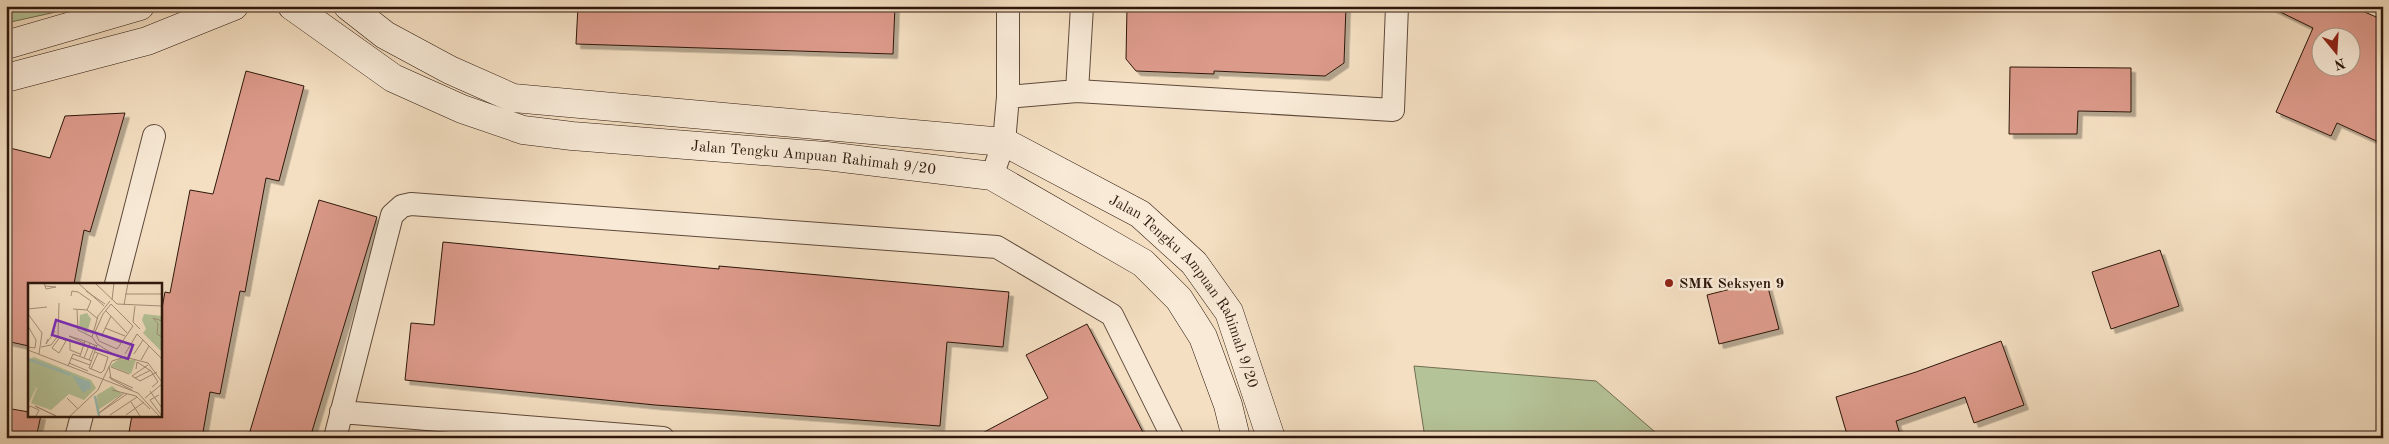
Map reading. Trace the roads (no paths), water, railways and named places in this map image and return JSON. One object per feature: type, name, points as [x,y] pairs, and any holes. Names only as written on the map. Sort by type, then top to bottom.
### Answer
[{"type":"street","points":[[6,45],[140,6]]},
{"type":"street","points":[[6,78],[147,41],[234,6]]},
{"type":"street","name":"Jalan Tengku Ampuan Rahimah 9/20","points":[[292,6],[394,78],[462,109],[522,130],[572,136],[826,156],[992,176],[1143,263],[1179,299],[1203,337],[1228,405],[1236,438]]},
{"type":"street","name":"Jalan Tengku Ampuan Rahimah 9/20","points":[[348,6],[385,35],[450,70],[513,98],[1004,142],[1140,214],[1194,264],[1229,312],[1271,438]]},
{"type":"street","points":[[992,176],[1004,142],[1008,97],[1008,6]]},
{"type":"street","points":[[1076,91],[1082,6]]},
{"type":"street","points":[[1008,97],[1076,91],[1393,110],[1397,6]]},
{"type":"street","points":[[116,283],[154,136]]},
{"type":"street","points":[[335,438],[392,215],[402,206],[411,204],[997,247],[1112,315],[1173,438]]},
{"type":"street","points":[[341,412],[663,438]]},
{"type":"street","points":[[76,438],[82,416]]},
{"type":"place","name":"SMK Seksyen 9","points":[[1669,283]]}]
